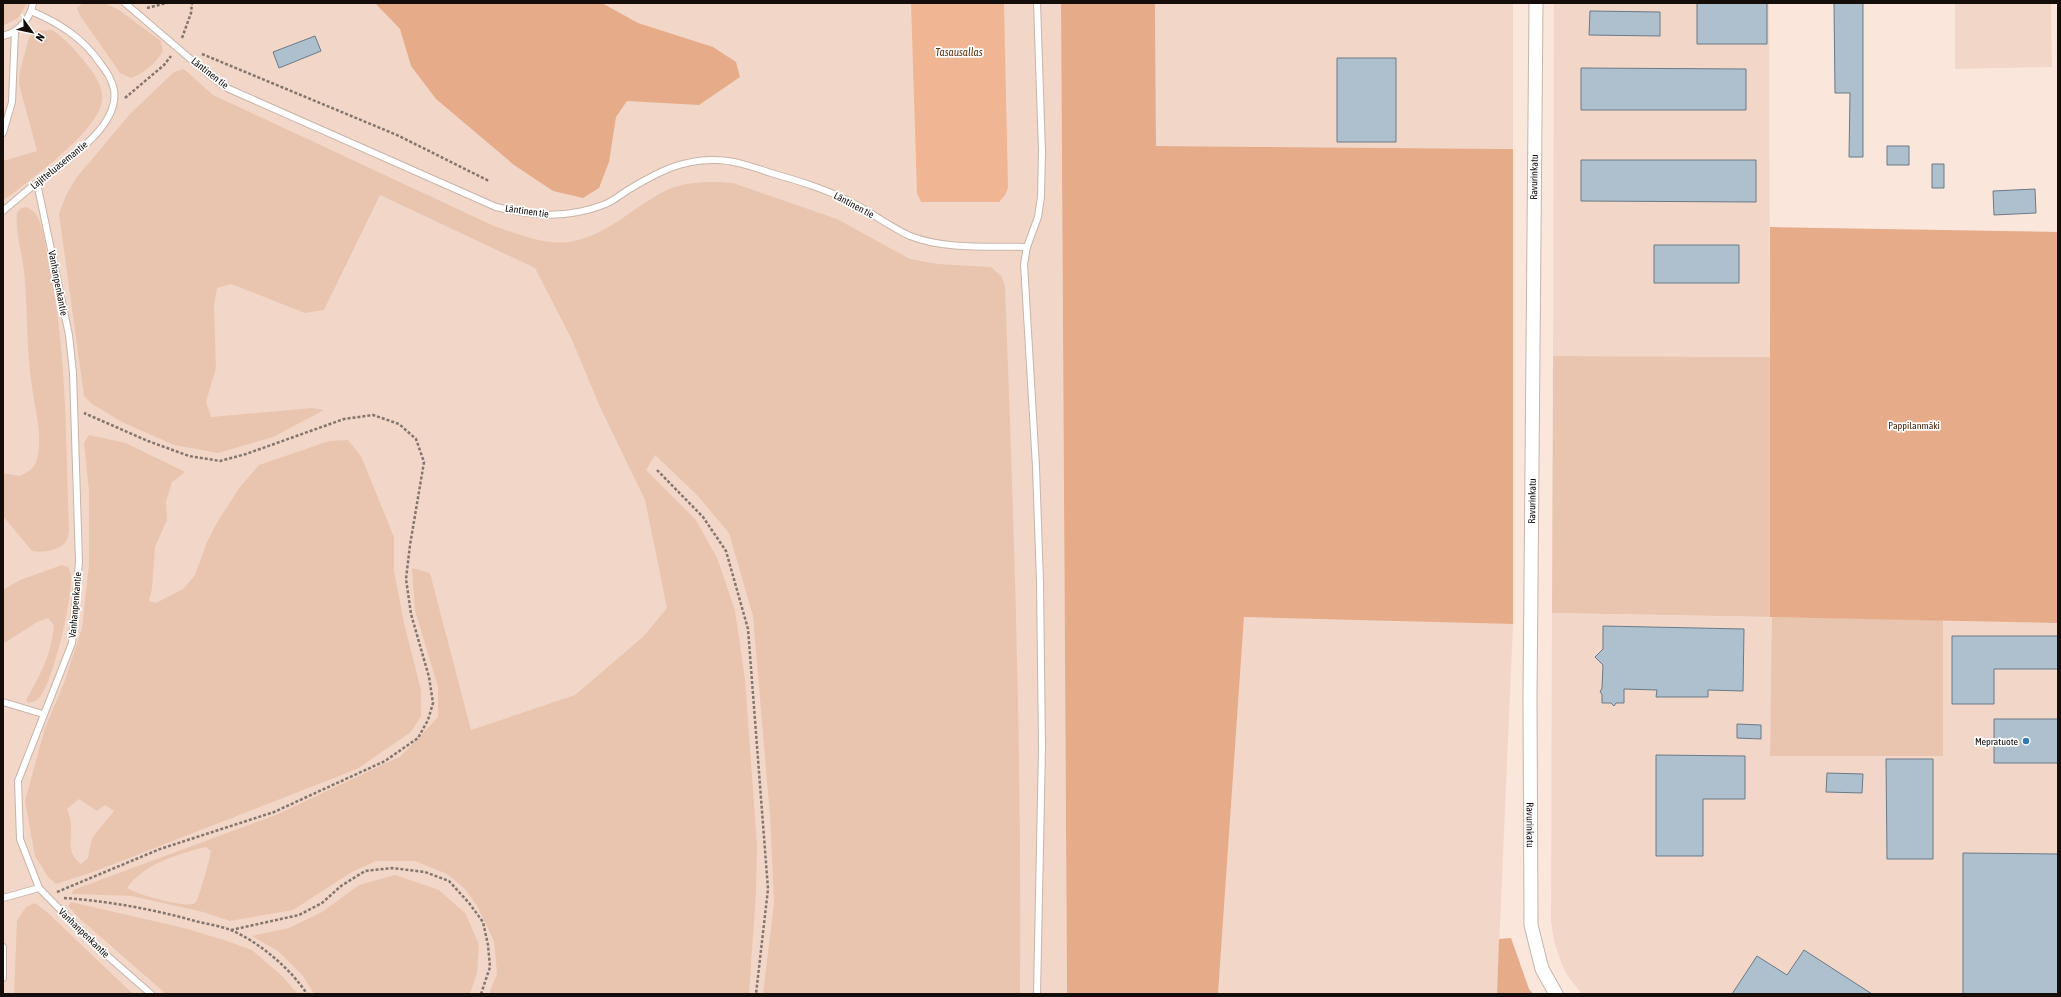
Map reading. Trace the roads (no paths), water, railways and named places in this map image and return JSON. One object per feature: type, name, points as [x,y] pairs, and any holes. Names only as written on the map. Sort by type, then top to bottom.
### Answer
[{"type":"street","name":"Ravurinkatu","points":[[1536,3],[1530,698],[1531,924],[1542,969],[1556,994]]},
{"type":"lane","points":[[3,36],[15,31],[27,19],[32,6],[40,3]]},
{"type":"lane","name":"Läntinen tie","points":[[125,3],[208,74],[227,88],[496,207],[521,213],[549,216],[576,213],[604,205],[663,169],[693,160],[716,160],[744,165],[823,189],[853,203],[910,235],[933,243],[970,246],[1027,247]]},
{"type":"lane","points":[[1037,3],[1042,152],[1041,197],[1038,216],[1027,247],[1024,264],[1036,467],[1040,582],[1042,747],[1037,994]]},
{"type":"lane","name":"Lajitteluasemantie","points":[[3,211],[75,154],[94,137],[112,108],[114,90],[111,80],[93,52],[68,29],[32,6]]},
{"type":"lane","points":[[3,133],[12,102],[15,31]]},
{"type":"lane","name":"Vanhanpenkantie","points":[[37,183],[68,335],[74,373],[79,562],[72,643],[18,781],[20,839],[38,888],[95,944],[150,994]]},
{"type":"lane","points":[[3,702],[43,714]]},
{"type":"lane","points":[[3,898],[38,888]]},
{"type":"lane","points":[[3,947],[3,978]]},
{"type":"water","name":"Tasausallas","points":[[911,3],[1004,3],[1008,187],[1005,195],[999,202],[921,202],[917,193]]},
{"type":"place","name":"Mepratuote","points":[[2026,741]]},
{"type":"park label","name":"Pappilanmäki","points":[[1914,425]]}]
